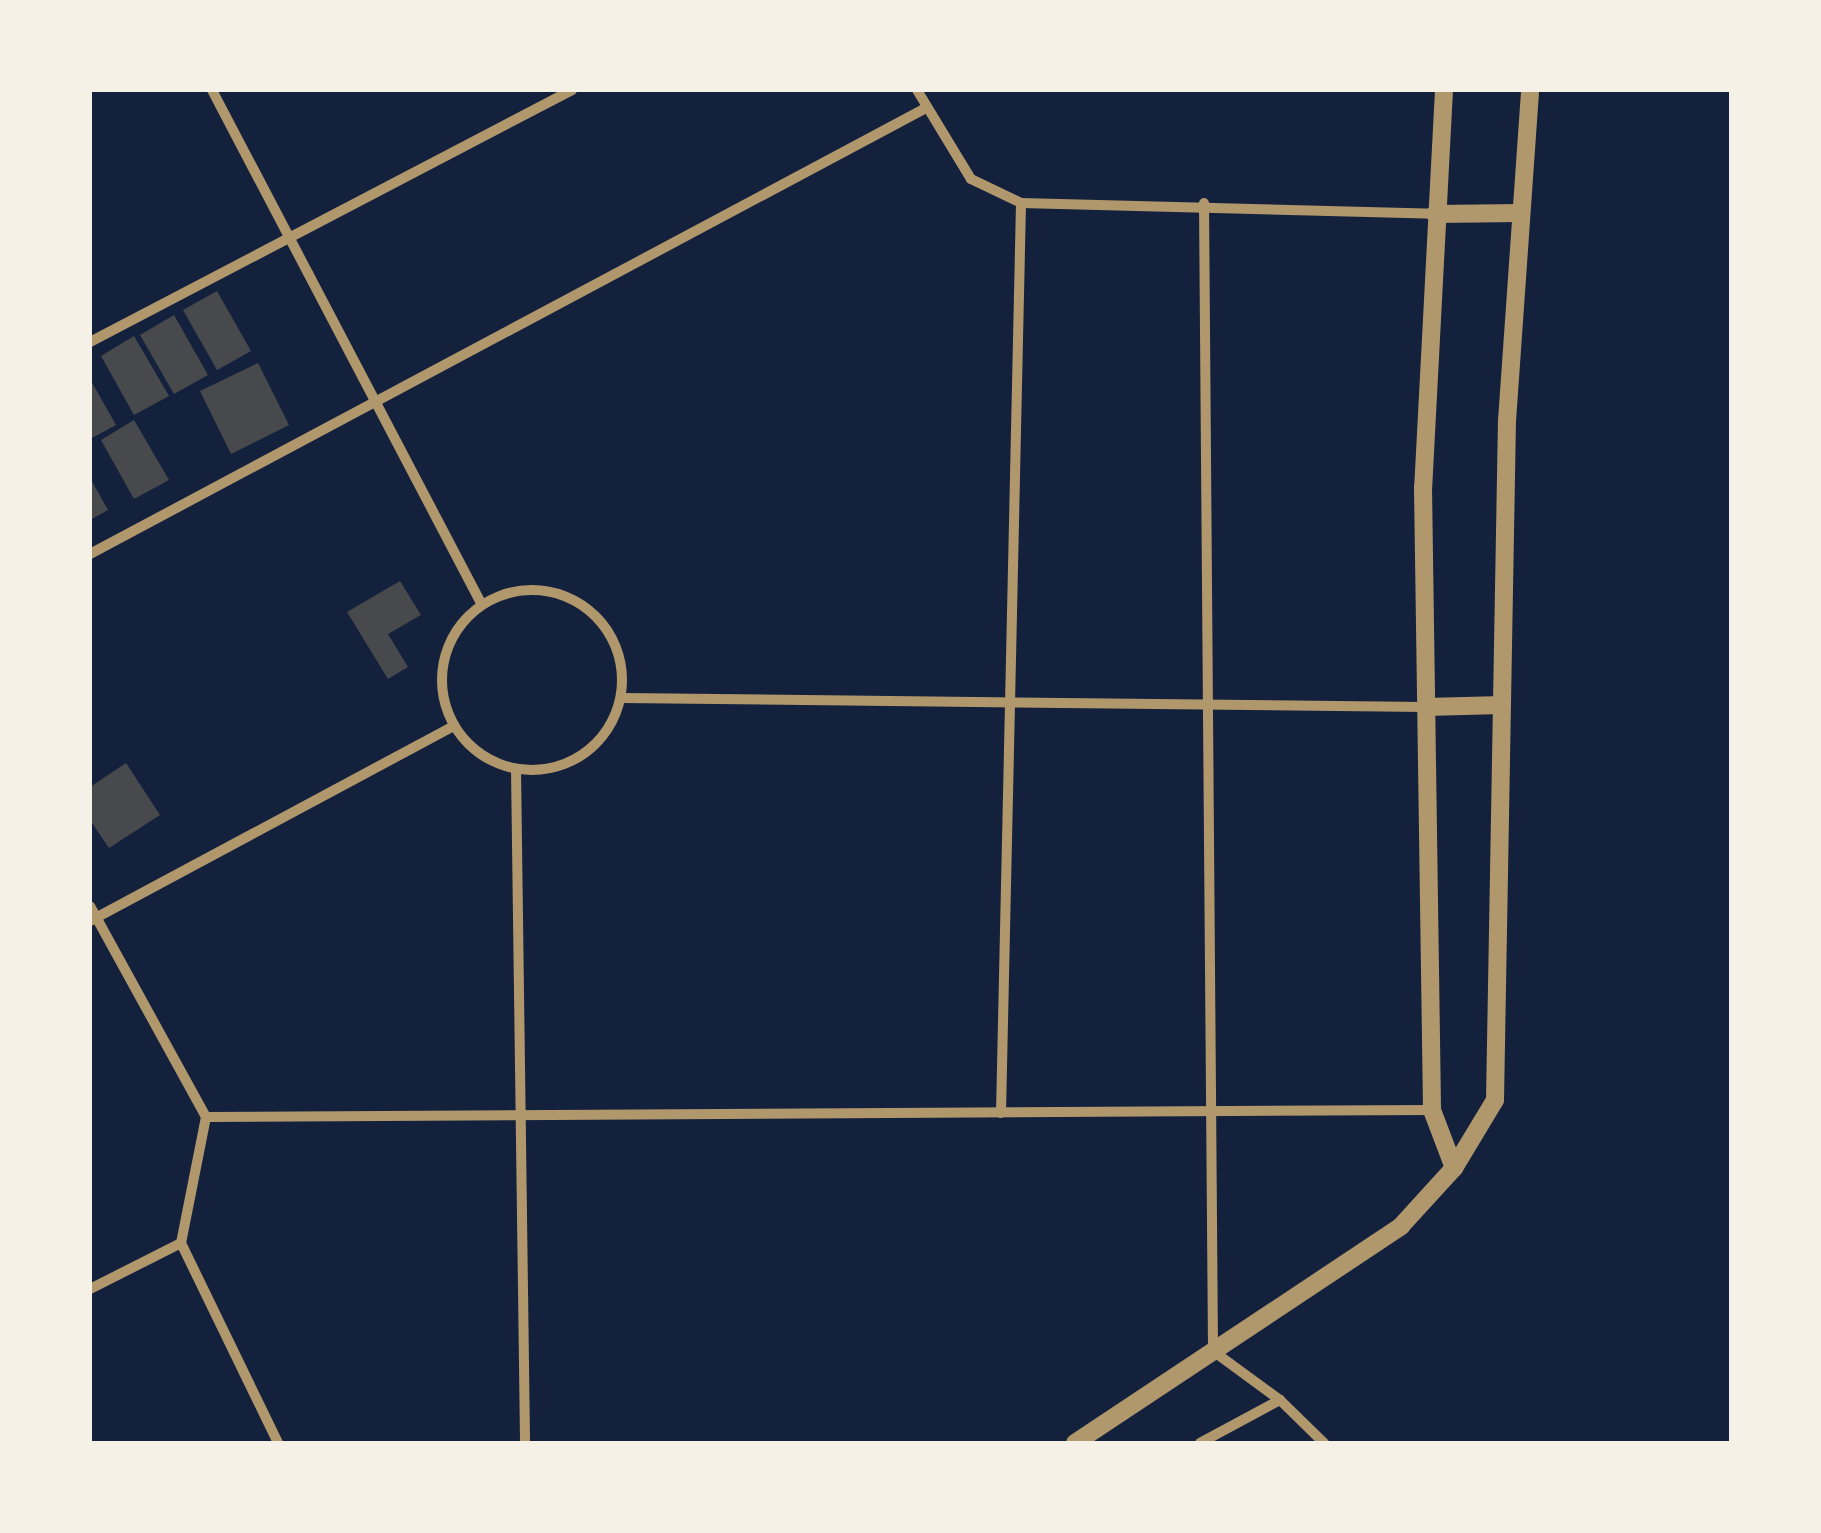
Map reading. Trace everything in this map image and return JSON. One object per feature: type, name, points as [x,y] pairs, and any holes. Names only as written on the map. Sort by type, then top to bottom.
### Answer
[{"type":"street","points":[[212,90],[482,605]]},
{"type":"street","points":[[90,342],[572,90]]},
{"type":"street","points":[[917,90],[971,179],[1021,204],[1204,204],[1435,214],[1522,213]]},
{"type":"street","points":[[1444,90],[1435,214],[1426,707],[1432,1110],[1454,1168]]},
{"type":"street","points":[[1075,1443],[1401,1226],[1454,1168],[1495,1100],[1502,705],[1530,90]]},
{"type":"street","points":[[90,554],[926,108]]},
{"type":"street","points":[[1001,1113],[1021,204]]},
{"type":"street","points":[[1204,204],[1212,1352]]},
{"type":"street","points":[[540,590],[595,614],[623,668],[622,698],[595,746],[544,770],[516,769],[491,761],[454,726],[443,700],[448,647],[482,605],[540,590]]},
{"type":"street","points":[[622,698],[1502,705]]},
{"type":"street","points":[[93,920],[454,726]]},
{"type":"street","points":[[516,769],[525,1443]]},
{"type":"street","points":[[90,906],[93,920],[206,1116],[181,1243],[278,1443]]},
{"type":"street","points":[[206,1116],[1432,1110]]},
{"type":"street","points":[[90,1289],[181,1243]]},
{"type":"street","points":[[1212,1352],[1280,1400],[1324,1443]]},
{"type":"street","points":[[1200,1443],[1280,1400]]},
{"type":"building","points":[[217,291],[251,351],[217,370],[183,310]]},
{"type":"building","points":[[174,315],[208,375],[174,394],[140,335]]},
{"type":"building","points":[[134,336],[169,396],[134,415],[101,356]]},
{"type":"building","points":[[258,363],[289,425],[231,454],[200,391]]},
{"type":"building","points":[[90,379],[116,425],[90,439]]},
{"type":"building","points":[[134,420],[169,480],[134,499],[101,440]]},
{"type":"building","points":[[90,478],[108,510],[90,520]]},
{"type":"building","points":[[400,581],[421,615],[388,634],[408,667],[388,679],[347,612]]},
{"type":"building","points":[[126,763],[160,815],[109,848],[90,820],[90,787]]}]
